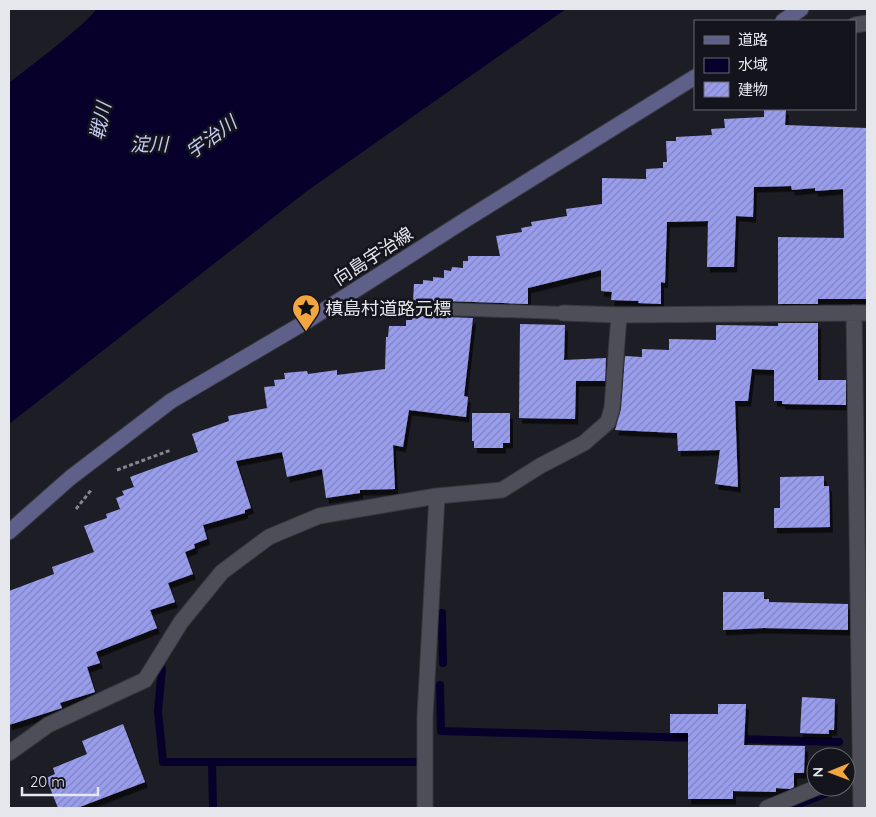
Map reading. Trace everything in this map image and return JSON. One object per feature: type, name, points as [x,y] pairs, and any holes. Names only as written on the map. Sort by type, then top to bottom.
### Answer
[{"type":"main road","points":[[785,20],[801,9]]},
{"type":"main road","name":"向島宇治線","points":[[9,532],[70,478],[171,401],[307,321],[462,222],[694,79]]},
{"type":"street","points":[[563,313],[619,315],[861,313],[864,768],[861,808]]},
{"type":"street","points":[[9,753],[48,726],[145,680],[181,622],[222,572],[269,537],[319,516],[437,496],[502,490],[540,466],[584,443],[608,422],[612,408],[619,315]]},
{"type":"street","points":[[425,808],[425,716],[437,496]]},
{"type":"street","points":[[767,808],[806,792]]},
{"type":"lane","points":[[417,308],[563,313]]},
{"type":"path","points":[[114,471],[171,450]]},
{"type":"path","points":[[76,509],[100,478],[92,462]]},
{"type":"water","name":"淀川","points":[[96,9],[566,9],[307,191],[9,424],[9,83],[83,24]]},
{"type":"building","points":[[764,110],[786,110],[785,125],[867,128],[867,299],[818,299],[818,304],[778,304],[778,237],[844,238],[843,189],[815,191],[815,188],[792,190],[791,186],[754,187],[753,217],[736,216],[734,267],[707,267],[708,221],[667,222],[665,283],[661,282],[661,304],[611,300],[612,292],[601,291],[601,270],[528,288],[528,304],[413,301],[414,284],[423,284],[423,280],[433,281],[433,277],[444,278],[444,270],[451,271],[452,267],[463,268],[463,261],[468,261],[468,256],[500,256],[496,236],[522,232],[521,228],[532,226],[531,222],[567,216],[566,209],[602,204],[602,178],[646,179],[646,169],[663,168],[663,162],[667,162],[666,141],[676,141],[676,137],[712,135],[711,129],[725,128],[724,119],[764,117]]},
{"type":"building","points":[[412,314],[417,316],[473,318],[464,396],[468,397],[466,417],[409,410],[403,447],[393,445],[395,489],[360,490],[360,493],[326,498],[322,469],[287,477],[282,452],[236,461],[251,508],[245,510],[245,513],[203,525],[207,539],[194,544],[195,548],[185,552],[193,574],[168,583],[175,602],[150,610],[157,628],[96,652],[100,663],[87,667],[95,692],[60,703],[62,708],[9,725],[9,591],[54,574],[52,567],[94,552],[84,526],[107,518],[106,514],[120,509],[116,498],[124,495],[122,491],[134,487],[130,477],[198,452],[192,434],[229,421],[228,416],[267,408],[264,387],[275,386],[274,380],[285,379],[284,373],[307,371],[308,374],[337,370],[337,375],[385,369],[386,337],[388,337],[389,326],[406,326],[406,320],[412,320]]},
{"type":"building","points":[[778,323],[818,323],[818,380],[846,380],[846,405],[782,404],[782,401],[774,401],[774,370],[752,369],[748,401],[735,401],[738,487],[715,484],[720,450],[678,451],[677,433],[615,430],[621,409],[625,356],[642,357],[642,349],[669,350],[669,339],[716,340],[716,325],[778,326]]},
{"type":"building","points":[[520,324],[565,325],[564,360],[606,358],[605,381],[576,381],[575,419],[519,418]]},
{"type":"building","points":[[472,413],[510,413],[510,443],[503,443],[503,448],[474,448],[474,441],[472,441]]},
{"type":"building","points":[[824,476],[824,486],[829,486],[830,527],[774,528],[774,508],[780,508],[780,477]]},
{"type":"building","points":[[723,592],[764,592],[764,599],[769,599],[769,602],[848,604],[848,630],[764,628],[723,630]]},
{"type":"building","points":[[802,697],[835,699],[834,730],[829,730],[829,734],[800,733]]},
{"type":"building","points":[[718,704],[746,704],[744,745],[805,746],[804,773],[794,773],[794,787],[790,789],[776,788],[776,792],[733,791],[733,799],[688,799],[688,733],[670,733],[670,714],[718,714]]},
{"type":"building","points":[[123,724],[145,782],[77,808],[58,808],[46,778],[55,774],[53,768],[87,754],[82,741]]},
{"type":"waterway","points":[[442,613],[443,663]]},
{"type":"waterway","points":[[162,669],[158,711],[163,762],[414,762]]},
{"type":"waterway","points":[[440,685],[441,731],[697,738]]},
{"type":"waterway","points":[[734,739],[839,742]]},
{"type":"waterway","points":[[212,762],[213,808]]},
{"type":"waterway","points":[[789,808],[817,797]]},
{"type":"place","name":"槙島村道路元標","points":[[306,332]]},
{"type":"water label","name":"戦川","points":[[100,121]]},
{"type":"water label","name":"宇治川","points":[[211,137]]}]
